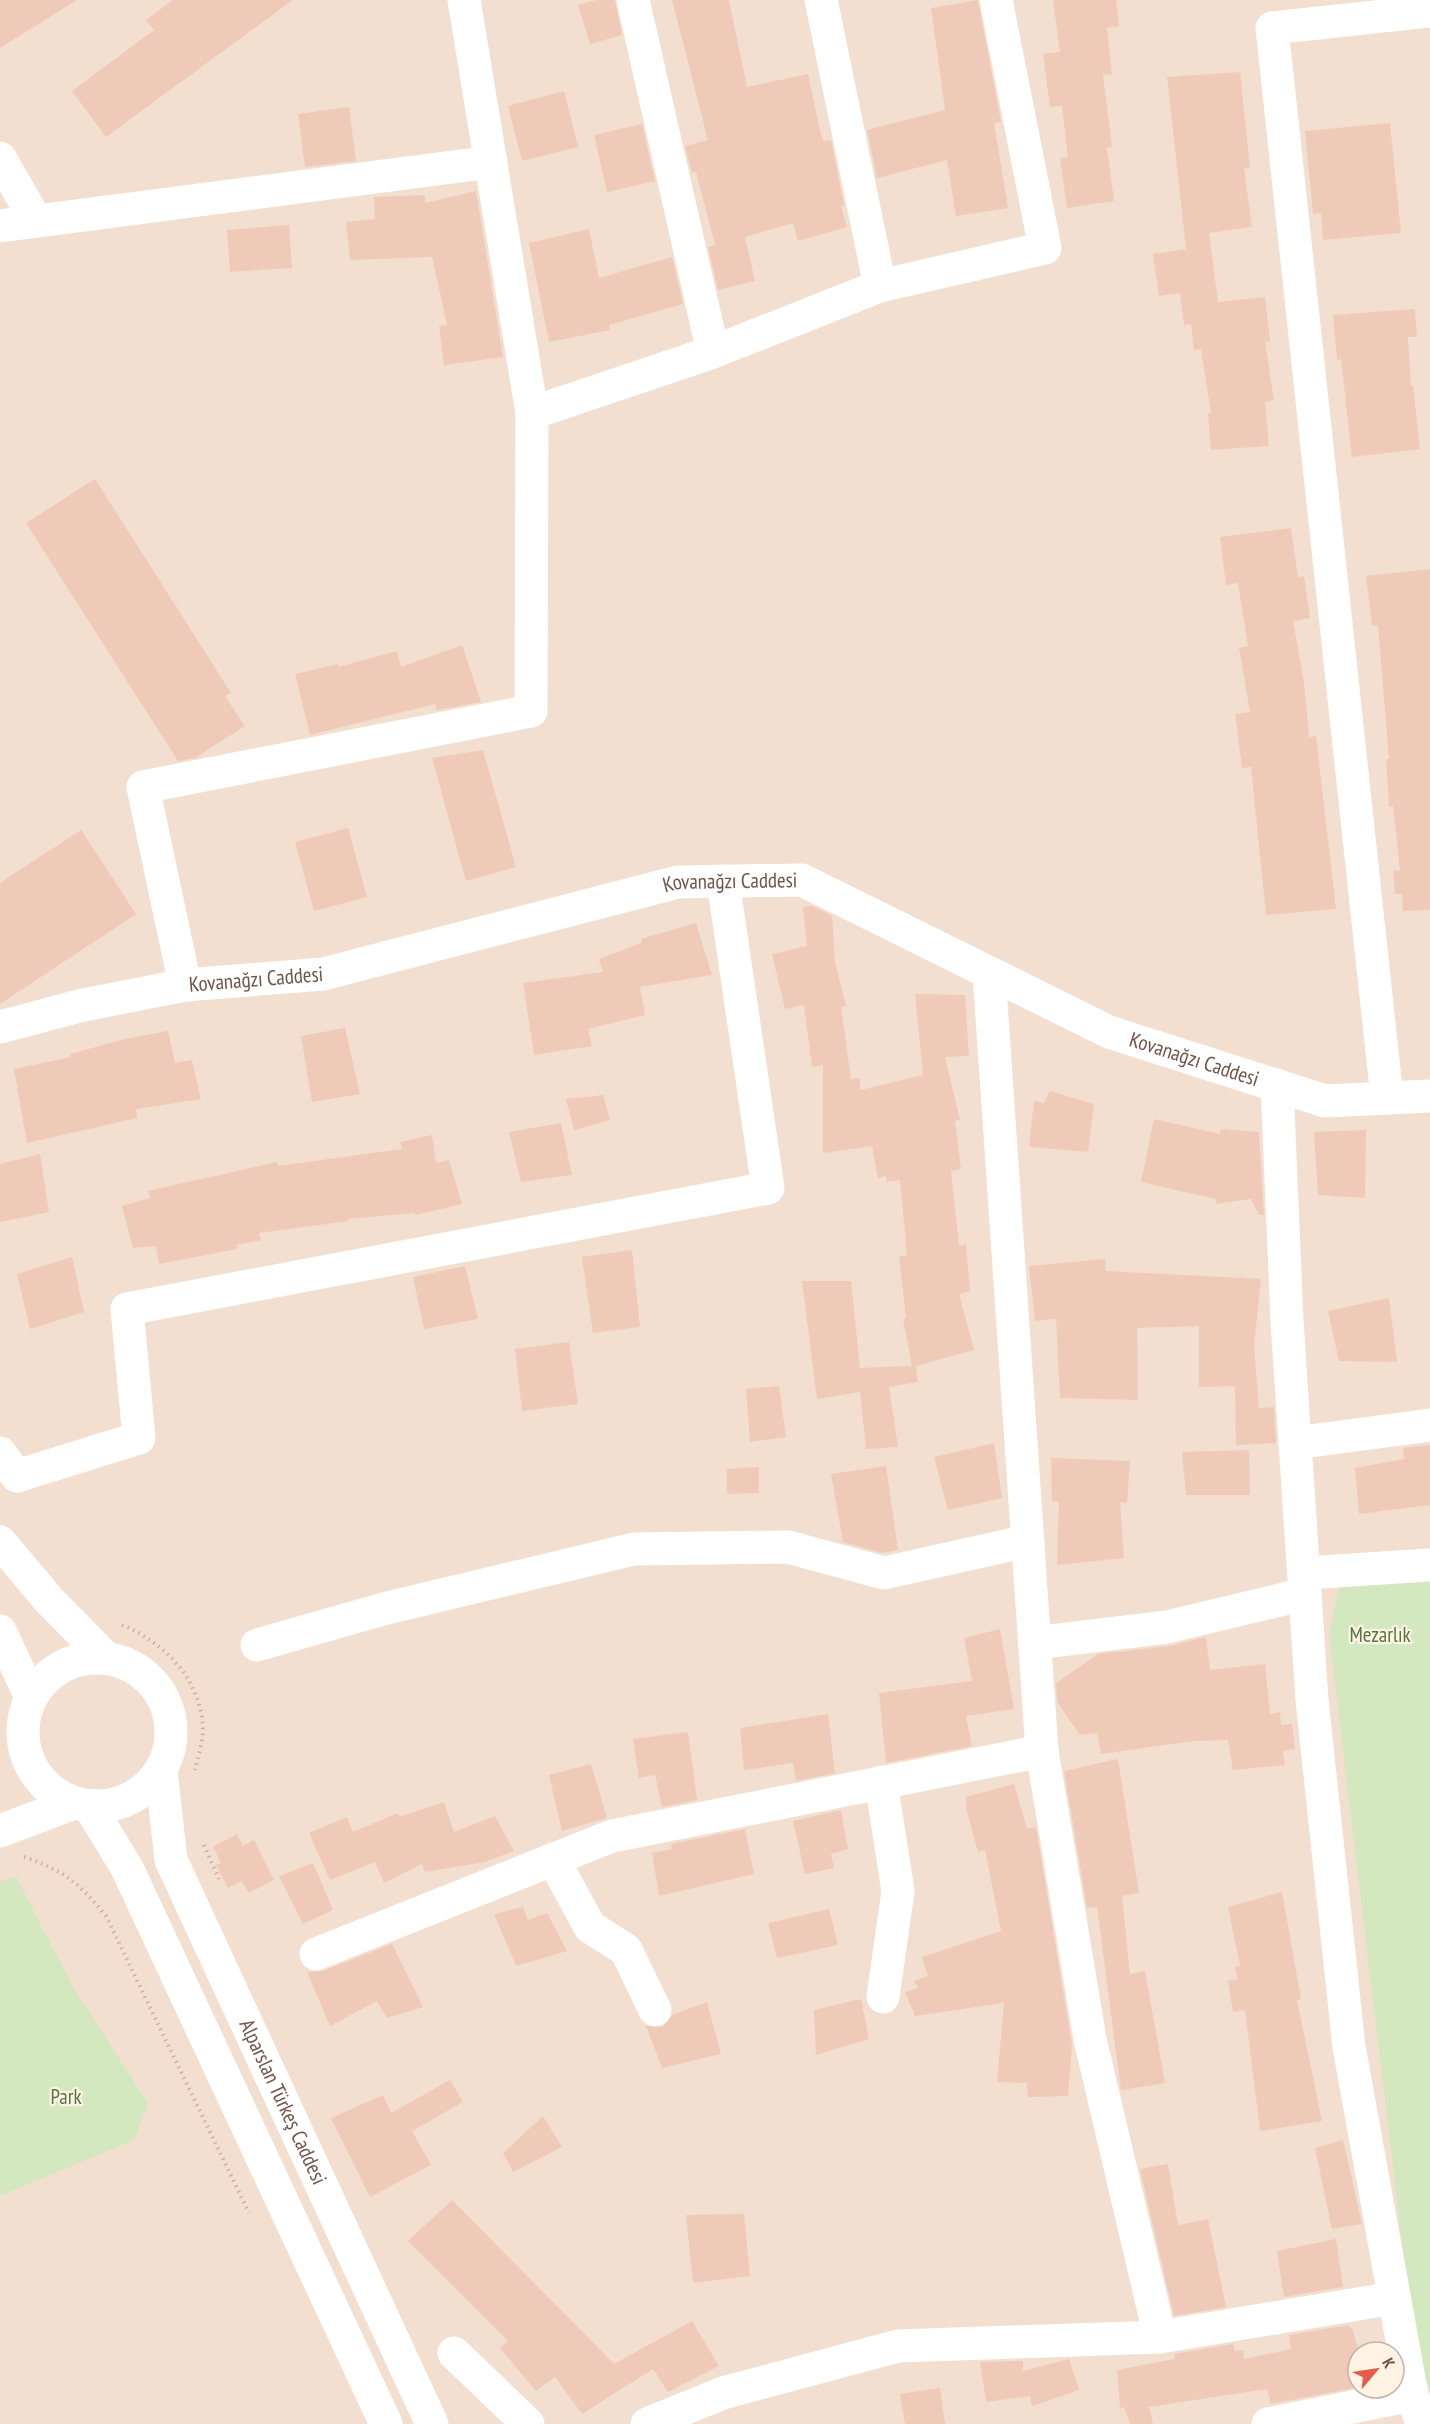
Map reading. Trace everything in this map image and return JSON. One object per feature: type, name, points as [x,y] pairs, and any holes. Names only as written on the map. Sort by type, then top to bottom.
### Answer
[{"type":"street","points":[[185,985],[143,787],[531,711],[532,413],[464,0]]},
{"type":"street","points":[[633,0],[713,352]]},
{"type":"street","points":[[821,0],[880,286]]},
{"type":"street","points":[[532,413],[713,352],[880,286],[1045,248],[996,0]]},
{"type":"street","points":[[1387,1098],[1272,28],[1430,11]]},
{"type":"street","points":[[0,158],[36,221]]},
{"type":"street","points":[[0,226],[490,162]]},
{"type":"street","name":"Kovanağzı Caddesi","points":[[0,1027],[79,1006],[185,985],[323,974],[678,882],[802,880],[1109,1032],[1325,1101],[1430,1096]]},
{"type":"street","points":[[8,1464],[139,1438],[127,1309],[768,1188],[723,881]]},
{"type":"street","points":[[989,973],[1042,1751],[1090,2039],[1160,2337]]},
{"type":"street","points":[[1268,2424],[1417,2410],[1394,2298],[1349,2047],[1312,1700],[1295,1443],[1277,1085]]},
{"type":"street","points":[[1295,1443],[1430,1425]]},
{"type":"street","points":[[257,1645],[387,1608],[634,1549],[788,1546],[884,1573],[1028,1540]]},
{"type":"street","points":[[0,1542],[26,1575],[105,1657]]},
{"type":"street","points":[[1035,1643],[1167,1627],[1305,1583],[1430,1565]]},
{"type":"street","points":[[0,1631],[31,1697]]},
{"type":"street","points":[[105,1657],[129,1664],[150,1679],[164,1699],[171,1723],[170,1740],[161,1771],[144,1790],[122,1803],[98,1807],[81,1804],[52,1792],[36,1775],[25,1753],[11,1740],[26,1705],[39,1684],[57,1668],[80,1658],[105,1657]]},
{"type":"street","points":[[316,1954],[612,1836],[1042,1751]]},
{"type":"street","name":"Alparslan Türkeş Caddesi","points":[[161,1771],[171,1860],[432,2424]]},
{"type":"street","points":[[881,1782],[898,1891],[883,1997]]},
{"type":"street","points":[[10,1844],[81,1804]]},
{"type":"street","name":"Alparslan Türkeş Caddesi","points":[[81,1804],[127,1868],[386,2424]]},
{"type":"street","points":[[553,1859],[590,1927],[626,1950],[655,2010]]},
{"type":"street","points":[[647,2424],[723,2393],[898,2346],[1160,2337],[1394,2298]]},
{"type":"street","points":[[454,2353],[528,2424]]},
{"type":"path","points":[[118,1624],[161,1646],[179,1664],[198,1703],[203,1730],[195,1775]]},
{"type":"path","points":[[203,1843],[221,1885]]},
{"type":"path","points":[[10,1844],[67,1875],[88,1894],[106,1916],[254,2223]]},
{"type":"shaded area","points":[[0,0],[1430,0],[1430,2424],[0,2424]]},
{"type":"green space","name":"Mezarlık","points":[[1341,1577],[1430,1580],[1430,2391],[1413,2335],[1329,1634]]},
{"type":"green space","name":"Park","points":[[16,1877],[74,1989],[148,2103],[134,2140],[0,2196],[0,1881]]},
{"type":"building","points":[[0,0],[77,0],[0,48]]},
{"type":"building","points":[[173,0],[293,0],[106,137],[72,91],[154,30],[146,20]]},
{"type":"building","points":[[596,0],[615,0],[622,35],[590,44],[578,5]]},
{"type":"building","points":[[672,0],[729,0],[747,87],[808,74],[821,135],[824,141],[831,140],[844,205],[841,206],[847,227],[798,241],[793,223],[745,237],[755,281],[718,290],[708,247],[715,245],[696,172],[692,173],[685,146],[708,140]]},
{"type":"building","points":[[978,0],[1001,122],[994,123],[1008,208],[956,216],[947,160],[877,178],[867,130],[945,110],[931,8]]},
{"type":"building","points":[[1053,0],[1116,0],[1119,26],[1107,28],[1112,74],[1103,75],[1112,147],[1107,148],[1114,201],[1067,208],[1060,158],[1068,157],[1062,106],[1050,107],[1043,54],[1060,52]]},
{"type":"building","points":[[1240,72],[1250,167],[1244,168],[1252,227],[1209,233],[1218,302],[1265,297],[1270,341],[1265,342],[1274,400],[1265,402],[1269,446],[1211,450],[1208,413],[1211,413],[1201,349],[1194,350],[1191,324],[1184,325],[1180,293],[1159,296],[1153,254],[1186,249],[1167,77]]},
{"type":"building","points":[[564,91],[578,147],[522,161],[508,106]]},
{"type":"building","points":[[349,107],[356,161],[305,167],[298,114]]},
{"type":"building","points":[[1390,123],[1401,233],[1323,240],[1321,213],[1313,214],[1305,131]]},
{"type":"building","points":[[642,124],[655,181],[607,192],[594,135]]},
{"type":"building","points":[[476,191],[503,357],[444,365],[439,326],[447,325],[432,257],[350,260],[346,222],[375,219],[374,197],[425,195],[425,203]]},
{"type":"building","points":[[289,225],[292,268],[230,272],[227,230]]},
{"type":"building","points":[[589,229],[599,278],[672,257],[683,304],[609,325],[610,330],[549,342],[529,243]]},
{"type":"building","points":[[1415,309],[1417,337],[1408,337],[1411,386],[1413,386],[1420,449],[1352,457],[1341,359],[1337,360],[1333,315]]},
{"type":"building","points":[[95,479],[231,693],[225,696],[245,726],[195,758],[178,761],[26,523]]},
{"type":"building","points":[[1291,528],[1298,577],[1304,576],[1310,618],[1293,621],[1304,682],[1309,737],[1316,736],[1336,909],[1266,915],[1251,767],[1242,768],[1235,714],[1250,712],[1239,648],[1248,646],[1238,583],[1226,585],[1220,537]]},
{"type":"building","points":[[1430,569],[1430,910],[1403,911],[1402,894],[1395,894],[1393,871],[1400,870],[1393,806],[1389,807],[1386,759],[1389,759],[1378,625],[1372,626],[1366,576]]},
{"type":"building","points":[[462,645],[481,702],[437,710],[435,704],[310,735],[295,674],[338,664],[338,667],[397,651],[401,667]]},
{"type":"building","points":[[483,750],[516,867],[466,881],[432,758]]},
{"type":"building","points":[[348,828],[367,897],[314,911],[295,842]]},
{"type":"building","points":[[81,830],[136,914],[0,1004],[0,883]]},
{"type":"building","points":[[812,906],[832,916],[835,962],[846,1006],[841,1007],[851,1079],[860,1078],[860,1090],[923,1075],[915,994],[965,995],[969,1056],[945,1057],[960,1120],[955,1121],[961,1169],[951,1171],[959,1246],[966,1244],[970,1291],[959,1294],[974,1350],[916,1366],[918,1382],[889,1387],[898,1447],[866,1449],[860,1392],[817,1399],[802,1281],[851,1281],[860,1368],[912,1366],[903,1319],[906,1318],[899,1257],[907,1255],[900,1180],[887,1182],[886,1176],[878,1178],[872,1146],[823,1153],[823,1065],[812,1067],[804,1005],[785,1009],[772,954],[807,946],[803,907]]},
{"type":"building","points":[[696,923],[712,975],[640,987],[645,1015],[588,1029],[592,1046],[534,1055],[523,983],[603,972],[599,959],[641,943],[641,939]]},
{"type":"building","points":[[345,1028],[360,1094],[312,1102],[301,1036]]},
{"type":"building","points":[[168,1031],[175,1063],[192,1060],[201,1099],[136,1109],[137,1118],[27,1143],[14,1069],[71,1057],[70,1054],[125,1039]]},
{"type":"building","points":[[1050,1091],[1094,1104],[1088,1152],[1029,1147],[1034,1101],[1044,1103]]},
{"type":"building","points":[[603,1095],[610,1120],[574,1130],[566,1099]]},
{"type":"building","points":[[1154,1119],[1220,1134],[1221,1129],[1259,1132],[1264,1215],[1259,1215],[1251,1199],[1216,1204],[1216,1199],[1141,1182]]},
{"type":"building","points":[[561,1123],[572,1175],[521,1182],[509,1132]]},
{"type":"building","points":[[1366,1130],[1365,1198],[1318,1195],[1314,1132]]},
{"type":"building","points":[[432,1135],[436,1163],[449,1160],[462,1204],[415,1215],[415,1213],[348,1219],[348,1221],[259,1233],[261,1240],[236,1245],[237,1249],[159,1264],[156,1246],[133,1248],[122,1206],[150,1198],[148,1191],[277,1162],[278,1166],[402,1149],[400,1142]]},
{"type":"building","points":[[40,1154],[49,1212],[0,1222],[0,1164]]},
{"type":"building","points":[[632,1250],[640,1327],[593,1333],[582,1257]]},
{"type":"building","points":[[72,1257],[84,1312],[30,1329],[17,1274]]},
{"type":"building","points":[[1105,1259],[1106,1271],[1261,1279],[1254,1346],[1259,1408],[1274,1407],[1276,1443],[1236,1445],[1235,1386],[1199,1387],[1199,1326],[1137,1328],[1138,1400],[1060,1398],[1056,1319],[1035,1321],[1029,1266]]},
{"type":"building","points":[[465,1266],[478,1319],[424,1329],[413,1277]]},
{"type":"building","points":[[1389,1298],[1397,1362],[1339,1361],[1328,1311]]},
{"type":"building","points":[[569,1342],[578,1404],[522,1411],[515,1349]]},
{"type":"building","points":[[779,1386],[786,1437],[750,1442],[746,1389]]},
{"type":"building","points":[[994,1443],[1002,1498],[948,1510],[934,1457]]},
{"type":"building","points":[[1430,1445],[1430,1505],[1359,1514],[1355,1468],[1404,1459],[1403,1448]]},
{"type":"building","points":[[1249,1450],[1250,1495],[1186,1495],[1182,1452]]},
{"type":"building","points":[[1051,1458],[1130,1461],[1127,1503],[1120,1502],[1124,1558],[1057,1565],[1059,1501],[1052,1501]]},
{"type":"building","points":[[886,1466],[898,1550],[882,1553],[843,1542],[831,1474]]},
{"type":"building","points":[[759,1467],[759,1493],[727,1494],[727,1469]]},
{"type":"building","points":[[1000,1629],[1014,1709],[966,1716],[972,1746],[886,1763],[879,1693],[972,1681],[964,1638]]},
{"type":"building","points":[[1206,1637],[1210,1670],[1265,1664],[1270,1714],[1280,1712],[1281,1725],[1292,1724],[1295,1749],[1283,1751],[1285,1765],[1233,1770],[1228,1740],[1193,1741],[1101,1754],[1097,1733],[1080,1735],[1057,1702],[1056,1683],[1098,1654],[1169,1646]]},
{"type":"building","points":[[828,1714],[835,1773],[796,1781],[793,1763],[744,1770],[740,1728]]},
{"type":"building","points":[[688,1732],[697,1800],[662,1807],[655,1775],[639,1778],[633,1739]]},
{"type":"building","points":[[1118,1759],[1139,1893],[1122,1896],[1130,1974],[1145,1971],[1165,2083],[1121,2090],[1097,1907],[1087,1908],[1064,1771]]},
{"type":"building","points":[[591,1764],[607,1818],[562,1831],[549,1775]]},
{"type":"building","points":[[1014,1784],[1027,1829],[1036,1827],[1072,2045],[1068,2096],[1028,2097],[1027,2083],[997,2082],[1004,2003],[915,2016],[905,1992],[918,1988],[914,1981],[928,1976],[922,1957],[1001,1931],[985,1850],[978,1852],[966,1808],[966,1797]]},
{"type":"building","points":[[444,1802],[454,1832],[495,1816],[514,1851],[485,1862],[425,1872],[422,1864],[384,1883],[375,1862],[330,1880],[309,1833],[347,1817],[353,1832],[398,1813],[399,1817]]},
{"type":"building","points":[[841,1810],[848,1849],[831,1854],[834,1868],[805,1874],[793,1821]]},
{"type":"building","points":[[745,1829],[754,1874],[659,1896],[652,1853],[672,1849],[671,1844]]},
{"type":"building","points":[[237,1834],[243,1846],[254,1840],[274,1880],[249,1893],[242,1881],[228,1888],[216,1865],[221,1863],[213,1847]]},
{"type":"building","points":[[313,1863],[333,1910],[303,1924],[279,1876]]},
{"type":"building","points":[[1282,1892],[1301,1999],[1297,2000],[1322,2121],[1260,2131],[1245,2010],[1233,2012],[1228,1981],[1237,1979],[1235,1967],[1240,1966],[1228,1907]]},
{"type":"building","points":[[523,1907],[528,1920],[547,1913],[567,1951],[516,1966],[494,1914]]},
{"type":"building","points":[[829,1909],[838,1945],[777,1958],[768,1923]]},
{"type":"building","points":[[392,1944],[423,2007],[387,2018],[377,2001],[330,2026],[307,1972],[323,1971]]},
{"type":"building","points":[[861,1999],[869,2039],[816,2055],[814,2010]]},
{"type":"building","points":[[707,2002],[721,2054],[662,2068],[646,2026],[663,2027],[672,2015]]},
{"type":"building","points":[[450,2080],[463,2102],[412,2131],[431,2165],[370,2197],[331,2118],[383,2095],[391,2113]]},
{"type":"building","points":[[543,2116],[562,2147],[513,2172],[503,2153]]},
{"type":"building","points":[[1343,2140],[1362,2224],[1332,2229],[1315,2148]]},
{"type":"building","points":[[1168,2164],[1178,2225],[1208,2219],[1226,2307],[1174,2316],[1140,2169]]},
{"type":"building","points":[[452,2200],[614,2364],[692,2321],[719,2366],[668,2392],[653,2369],[582,2414],[555,2377],[536,2391],[500,2348],[508,2341],[408,2241]]},
{"type":"building","points":[[744,2214],[750,2276],[693,2283],[686,2215]]},
{"type":"building","points":[[1336,2239],[1343,2287],[1284,2297],[1277,2251]]},
{"type":"building","points":[[1349,2325],[1349,2328],[1352,2327],[1356,2340],[1346,2340],[1346,2389],[1271,2404],[1267,2389],[1149,2407],[1153,2424],[1130,2424],[1124,2407],[1120,2408],[1117,2370],[1175,2359],[1174,2354],[1233,2344],[1235,2351],[1243,2350],[1244,2359],[1291,2349],[1289,2335]]},
{"type":"building","points":[[1069,2359],[1079,2390],[1032,2406],[1030,2396],[986,2402],[980,2362],[1023,2361],[1023,2371]]},
{"type":"building","points":[[940,2388],[945,2424],[905,2424],[900,2394]]}]
